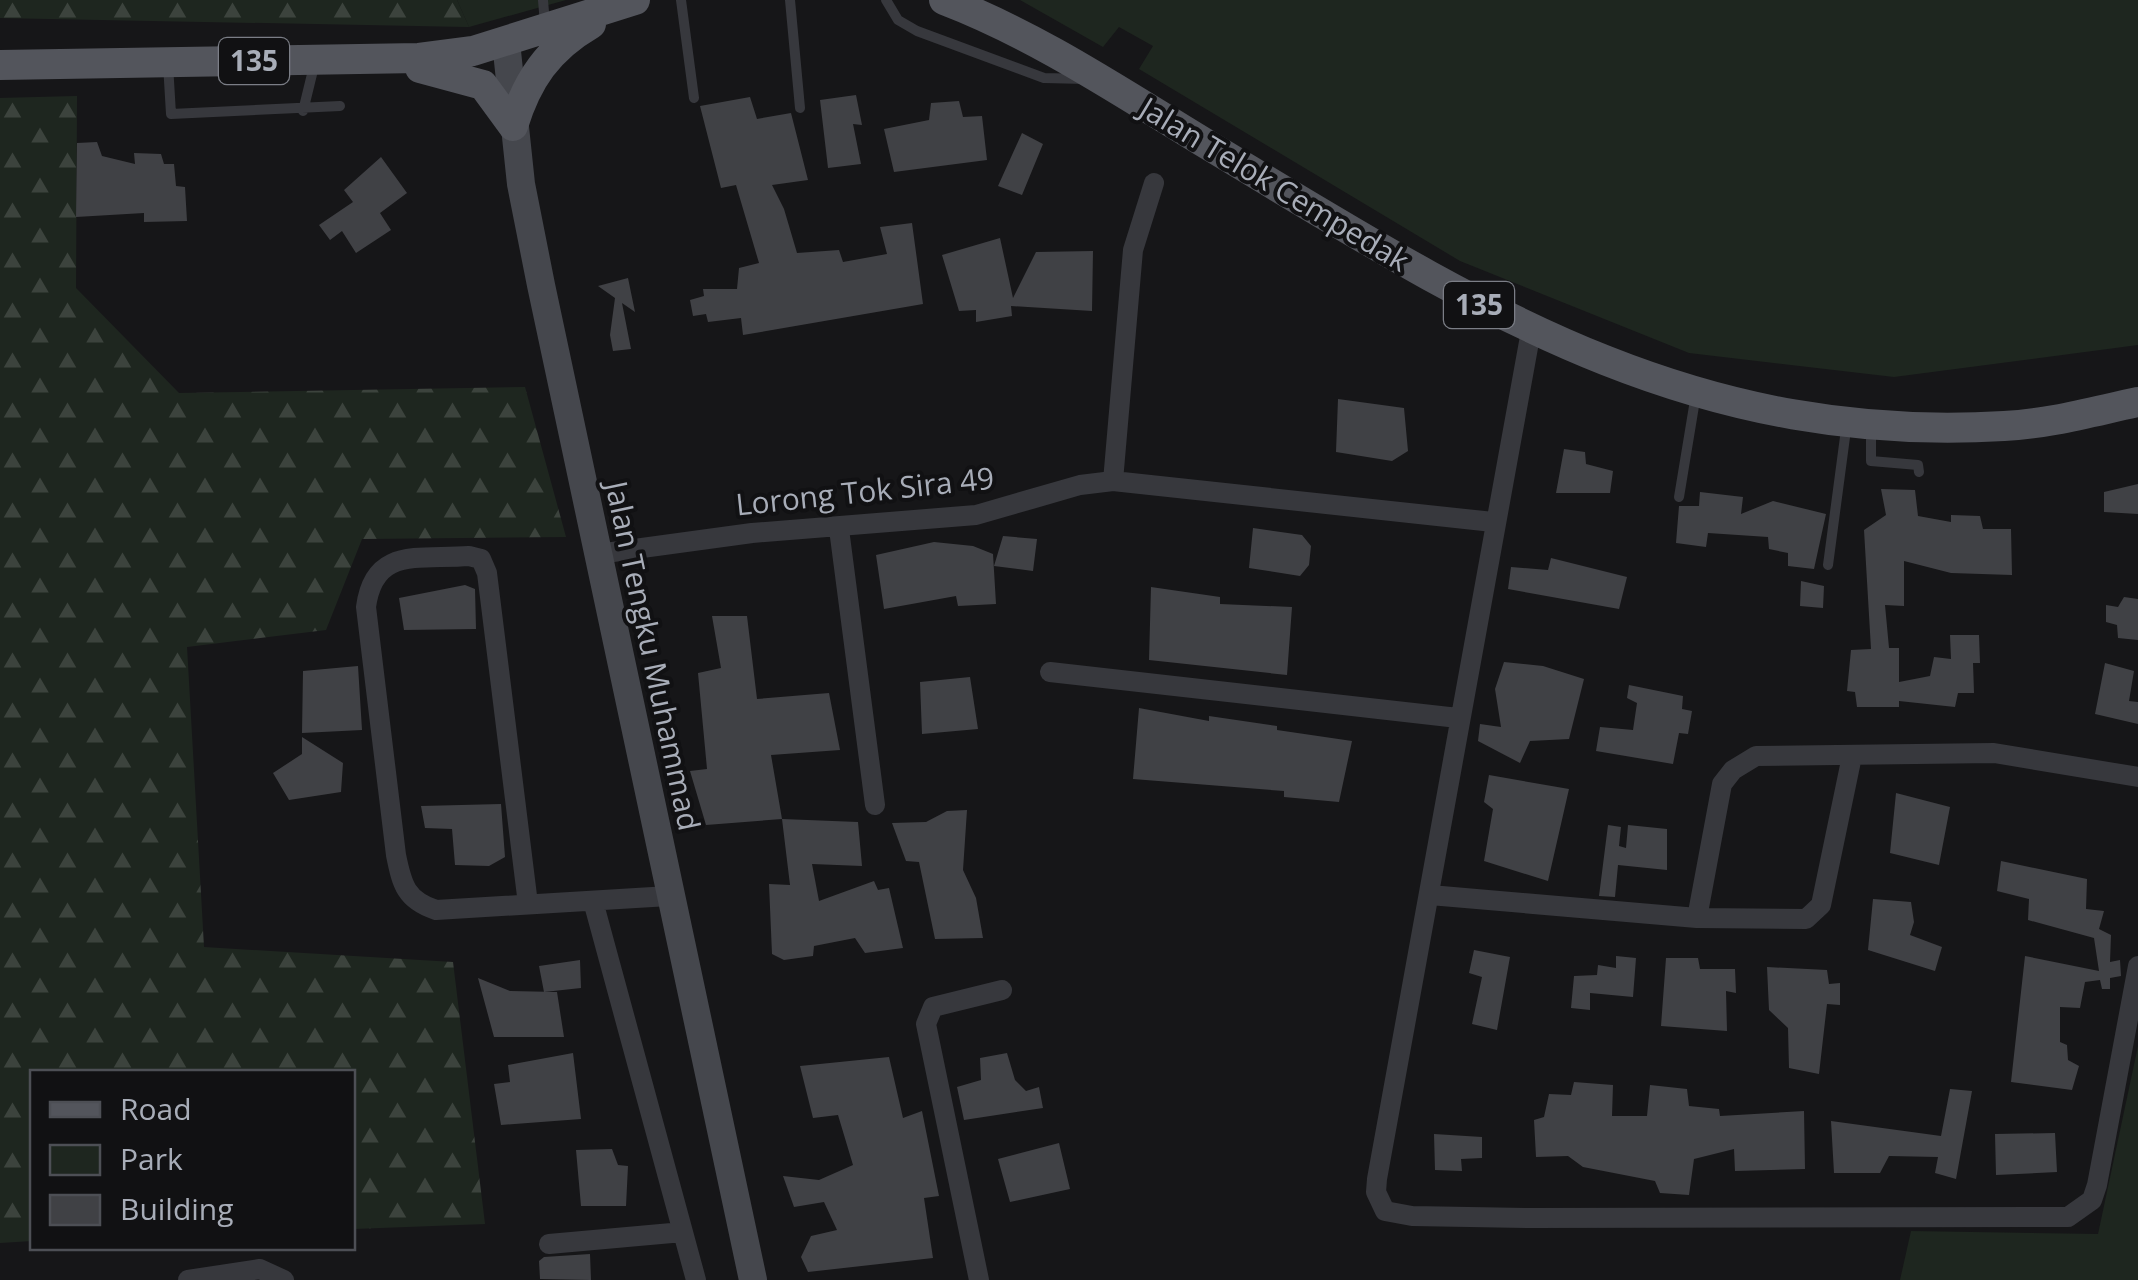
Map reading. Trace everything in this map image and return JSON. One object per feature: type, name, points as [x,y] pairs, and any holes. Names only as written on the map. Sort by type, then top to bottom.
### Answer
[{"type":"main road","name":"135","points":[[0,65],[447,56],[506,42],[544,14],[636,0]]},
{"type":"main road","points":[[513,126],[529,83],[554,49],[636,0]]},
{"type":"main road","name":"Jalan Telok Cempedak","points":[[951,2],[1038,42],[1406,264],[1530,331],[1623,370],[1696,393],[1859,423],[2006,426],[2138,402]]},
{"type":"main road","name":"Jalan Tengku Muhammad","points":[[506,42],[513,126],[530,233],[753,1280]]},
{"type":"main road","points":[[364,60],[467,77],[484,85],[513,126]]},
{"type":"street","points":[[1113,481],[1132,250],[1154,183]]},
{"type":"street","points":[[1530,331],[1377,1179],[1378,1202],[1385,1210],[1412,1216],[2068,1217],[2082,1210],[2096,1185],[2137,983]]},
{"type":"street","name":"Lorong Tok Sira 49","points":[[598,554],[735,534],[839,529],[976,515],[1080,485],[1113,481],[1493,522]]},
{"type":"street","points":[[839,529],[875,805]]},
{"type":"street","points":[[528,904],[487,572],[480,559],[469,556],[388,562],[375,572],[366,607],[396,855],[406,892],[419,904],[436,910],[669,896]]},
{"type":"street","points":[[1050,672],[1458,718]]},
{"type":"street","points":[[1698,918],[1726,776],[1756,756],[1994,753],[2138,777]]},
{"type":"street","points":[[1430,895],[1698,918],[1795,922],[1815,913],[1824,892],[1852,756]]},
{"type":"street","points":[[593,901],[696,1280]]},
{"type":"street","points":[[979,1280],[926,1024],[934,1006],[1002,990]]},
{"type":"street","points":[[549,1244],[683,1232]]},
{"type":"street","points":[[188,1280],[260,1268],[284,1280]]},
{"type":"lane","points":[[681,0],[694,98]]},
{"type":"lane","points":[[790,0],[800,108]]},
{"type":"lane","points":[[886,0],[898,20],[916,31],[1044,78],[1097,78]]},
{"type":"lane","points":[[303,111],[316,60]]},
{"type":"lane","points":[[168,63],[172,114],[303,111],[340,106]]},
{"type":"lane","points":[[1680,496],[1696,393]]},
{"type":"lane","points":[[1859,423],[1872,461],[1911,461],[1918,464],[1919,472]]},
{"type":"lane","points":[[1828,565],[1859,423]]},
{"type":"green space","points":[[0,0],[457,0],[469,27],[0,18]]},
{"type":"green space","points":[[457,0],[566,0],[469,27]]},
{"type":"green space","points":[[1020,0],[2138,0],[2138,345],[1894,377],[1689,353],[1460,261],[1139,69],[1153,46],[1119,27],[1103,47]]},
{"type":"green space","points":[[77,96],[76,288],[179,393],[525,387],[566,537],[362,539],[326,630],[187,647],[204,947],[453,962],[485,1224],[355,1229],[355,1070],[30,1070],[30,1241],[0,1243],[0,98]]},
{"type":"green space","points":[[2138,1046],[2138,1280],[1900,1280],[1911,1231],[2098,1234]]},
{"type":"building","points":[[856,95],[862,125],[853,124],[861,164],[828,168],[820,100]]},
{"type":"building","points":[[750,97],[757,119],[791,113],[808,180],[772,185],[797,253],[839,250],[843,262],[887,254],[880,227],[912,223],[923,304],[743,335],[741,318],[708,322],[706,314],[693,316],[690,300],[704,296],[703,289],[737,289],[739,268],[759,263],[736,185],[721,188],[700,106]]},
{"type":"building","points":[[959,101],[963,117],[982,116],[987,160],[894,172],[884,129],[929,120],[931,103]]},
{"type":"building","points":[[1022,133],[1043,144],[1022,195],[998,186]]},
{"type":"building","points":[[97,142],[102,156],[135,164],[134,153],[161,154],[164,164],[174,164],[176,186],[185,187],[187,221],[144,222],[144,213],[76,217],[77,143]]},
{"type":"building","points":[[381,157],[407,193],[380,213],[391,230],[356,253],[342,231],[330,240],[319,225],[353,202],[344,190]]},
{"type":"building","points":[[1000,238],[1013,298],[1036,252],[1093,251],[1092,311],[1011,306],[1012,316],[976,322],[976,310],[959,311],[942,255]]},
{"type":"building","points":[[628,278],[635,312],[622,303],[631,349],[613,351],[610,335],[615,298],[598,286]]},
{"type":"building","points":[[1338,399],[1404,408],[1408,451],[1392,461],[1336,452]]},
{"type":"building","points":[[1564,449],[1585,452],[1586,464],[1613,471],[1610,493],[1556,493]]},
{"type":"building","points":[[2138,484],[2138,514],[2104,512],[2104,492]]},
{"type":"building","points":[[1881,489],[1915,490],[1918,516],[1951,522],[1951,515],[1980,516],[1983,529],[2011,529],[2012,575],[1951,573],[1904,561],[1904,606],[1885,605],[1889,648],[1899,648],[1899,682],[1930,676],[1934,657],[1951,659],[1950,635],[1979,635],[1980,663],[1973,663],[1974,693],[1958,693],[1955,707],[1899,701],[1899,707],[1857,707],[1855,692],[1847,691],[1851,650],[1871,649],[1864,530],[1886,515]]},
{"type":"building","points":[[1700,492],[1743,497],[1741,514],[1773,501],[1826,514],[1814,569],[1788,566],[1788,553],[1769,549],[1768,537],[1708,533],[1706,547],[1676,543],[1679,506],[1699,506]]},
{"type":"building","points":[[1253,528],[1302,535],[1311,546],[1309,565],[1300,576],[1249,568]]},
{"type":"building","points":[[1003,536],[1037,539],[1033,571],[994,566]]},
{"type":"building","points":[[934,542],[973,546],[993,554],[996,604],[958,606],[956,596],[884,609],[876,555]]},
{"type":"building","points":[[1551,558],[1627,577],[1619,609],[1508,589],[1511,567],[1548,570]]},
{"type":"building","points":[[1801,581],[1824,586],[1823,608],[1800,606]]},
{"type":"building","points":[[465,585],[475,589],[476,629],[404,630],[399,598]]},
{"type":"building","points":[[1151,587],[1220,597],[1220,604],[1292,607],[1287,675],[1149,660]]},
{"type":"building","points":[[2124,597],[2138,599],[2138,640],[2118,638],[2117,625],[2106,622],[2106,605],[2118,607]]},
{"type":"building","points":[[712,616],[747,616],[757,699],[829,693],[840,750],[771,755],[782,819],[706,825],[690,771],[707,769],[698,673],[721,668]]},
{"type":"building","points":[[1504,662],[1543,666],[1584,679],[1569,739],[1530,741],[1520,763],[1478,741],[1480,724],[1501,727],[1495,689]]},
{"type":"building","points":[[2105,663],[2134,671],[2129,701],[2138,702],[2138,724],[2095,714]]},
{"type":"building","points":[[358,666],[362,730],[302,733],[303,671]]},
{"type":"building","points":[[970,677],[978,729],[922,734],[920,682]]},
{"type":"building","points":[[1629,685],[1683,696],[1682,709],[1692,711],[1688,734],[1679,733],[1673,764],[1596,751],[1600,727],[1633,730],[1637,703],[1627,698]]},
{"type":"building","points":[[1139,708],[1209,721],[1209,716],[1277,726],[1277,730],[1352,741],[1339,802],[1284,797],[1284,791],[1133,779]]},
{"type":"building","points":[[302,737],[343,763],[341,792],[289,800],[273,773],[302,754]]},
{"type":"building","points":[[1489,775],[1569,789],[1548,881],[1484,861],[1493,809],[1484,802]]},
{"type":"building","points":[[1896,793],[1950,807],[1939,865],[1890,853]]},
{"type":"building","points":[[501,804],[505,857],[489,866],[455,865],[452,829],[425,828],[421,806]]},
{"type":"building","points":[[967,810],[963,870],[976,898],[983,938],[935,939],[919,862],[906,861],[892,823],[926,822],[947,811]]},
{"type":"building","points":[[782,819],[858,822],[862,866],[812,864],[819,901],[874,881],[878,890],[889,888],[903,948],[865,953],[855,938],[814,946],[813,956],[784,960],[772,954],[769,884],[790,885]]},
{"type":"building","points":[[1608,825],[1621,827],[1619,846],[1626,848],[1628,825],[1667,829],[1667,870],[1618,865],[1615,897],[1599,896]]},
{"type":"building","points":[[2001,861],[2087,879],[2086,909],[2104,911],[2099,929],[2111,935],[2110,962],[2120,960],[2121,976],[2110,978],[2110,989],[2102,989],[2100,980],[2085,982],[2080,1008],[2060,1007],[2060,1042],[2067,1045],[2068,1060],[2079,1066],[2072,1090],[2011,1082],[2025,956],[2099,971],[2094,938],[2028,920],[2029,899],[1997,891]]},
{"type":"building","points":[[1873,899],[1911,902],[1914,922],[1910,935],[1942,947],[1935,971],[1868,950]]},
{"type":"building","points":[[1474,950],[1510,957],[1497,1030],[1472,1024],[1482,977],[1469,973]]},
{"type":"building","points":[[1616,956],[1636,958],[1633,997],[1590,993],[1590,1010],[1571,1008],[1574,976],[1597,975],[1598,965],[1616,968]]},
{"type":"building","points":[[1666,958],[1698,958],[1700,969],[1735,969],[1736,993],[1726,991],[1727,1031],[1661,1026]]},
{"type":"building","points":[[580,960],[581,988],[544,992],[539,966]]},
{"type":"building","points":[[1767,967],[1827,970],[1829,984],[1840,983],[1840,1005],[1827,1004],[1819,1074],[1789,1068],[1788,1028],[1769,1010]]},
{"type":"building","points":[[478,978],[510,991],[557,992],[564,1037],[494,1037]]},
{"type":"building","points":[[573,1053],[581,1119],[501,1125],[494,1084],[510,1082],[508,1065]]},
{"type":"building","points":[[1007,1053],[1015,1080],[1026,1091],[1039,1087],[1043,1108],[964,1120],[957,1087],[981,1080],[980,1058]]},
{"type":"building","points":[[889,1057],[903,1118],[922,1111],[939,1196],[924,1198],[933,1258],[808,1272],[801,1257],[811,1236],[837,1230],[824,1202],[794,1207],[783,1176],[819,1180],[853,1165],[838,1115],[813,1118],[800,1066]]},
{"type":"building","points":[[1574,1082],[1613,1085],[1612,1116],[1647,1116],[1650,1085],[1687,1089],[1689,1106],[1719,1109],[1720,1116],[1804,1111],[1805,1169],[1735,1171],[1734,1149],[1694,1159],[1689,1195],[1660,1193],[1655,1181],[1583,1167],[1568,1156],[1536,1157],[1534,1120],[1544,1117],[1549,1094],[1571,1095]]},
{"type":"building","points":[[1950,1089],[1972,1091],[1956,1179],[1935,1173],[1938,1157],[1889,1156],[1880,1173],[1834,1173],[1831,1121],[1941,1136]]},
{"type":"building","points":[[2055,1133],[2057,1172],[1996,1175],[1995,1134]]},
{"type":"building","points":[[1434,1134],[1482,1137],[1482,1158],[1461,1159],[1462,1171],[1435,1170]]},
{"type":"building","points":[[1059,1143],[1070,1189],[1010,1202],[998,1159]]},
{"type":"building","points":[[612,1149],[618,1165],[628,1166],[626,1206],[581,1206],[576,1150]]},
{"type":"building","points":[[590,1254],[591,1280],[540,1279],[539,1261],[544,1257]]}]
